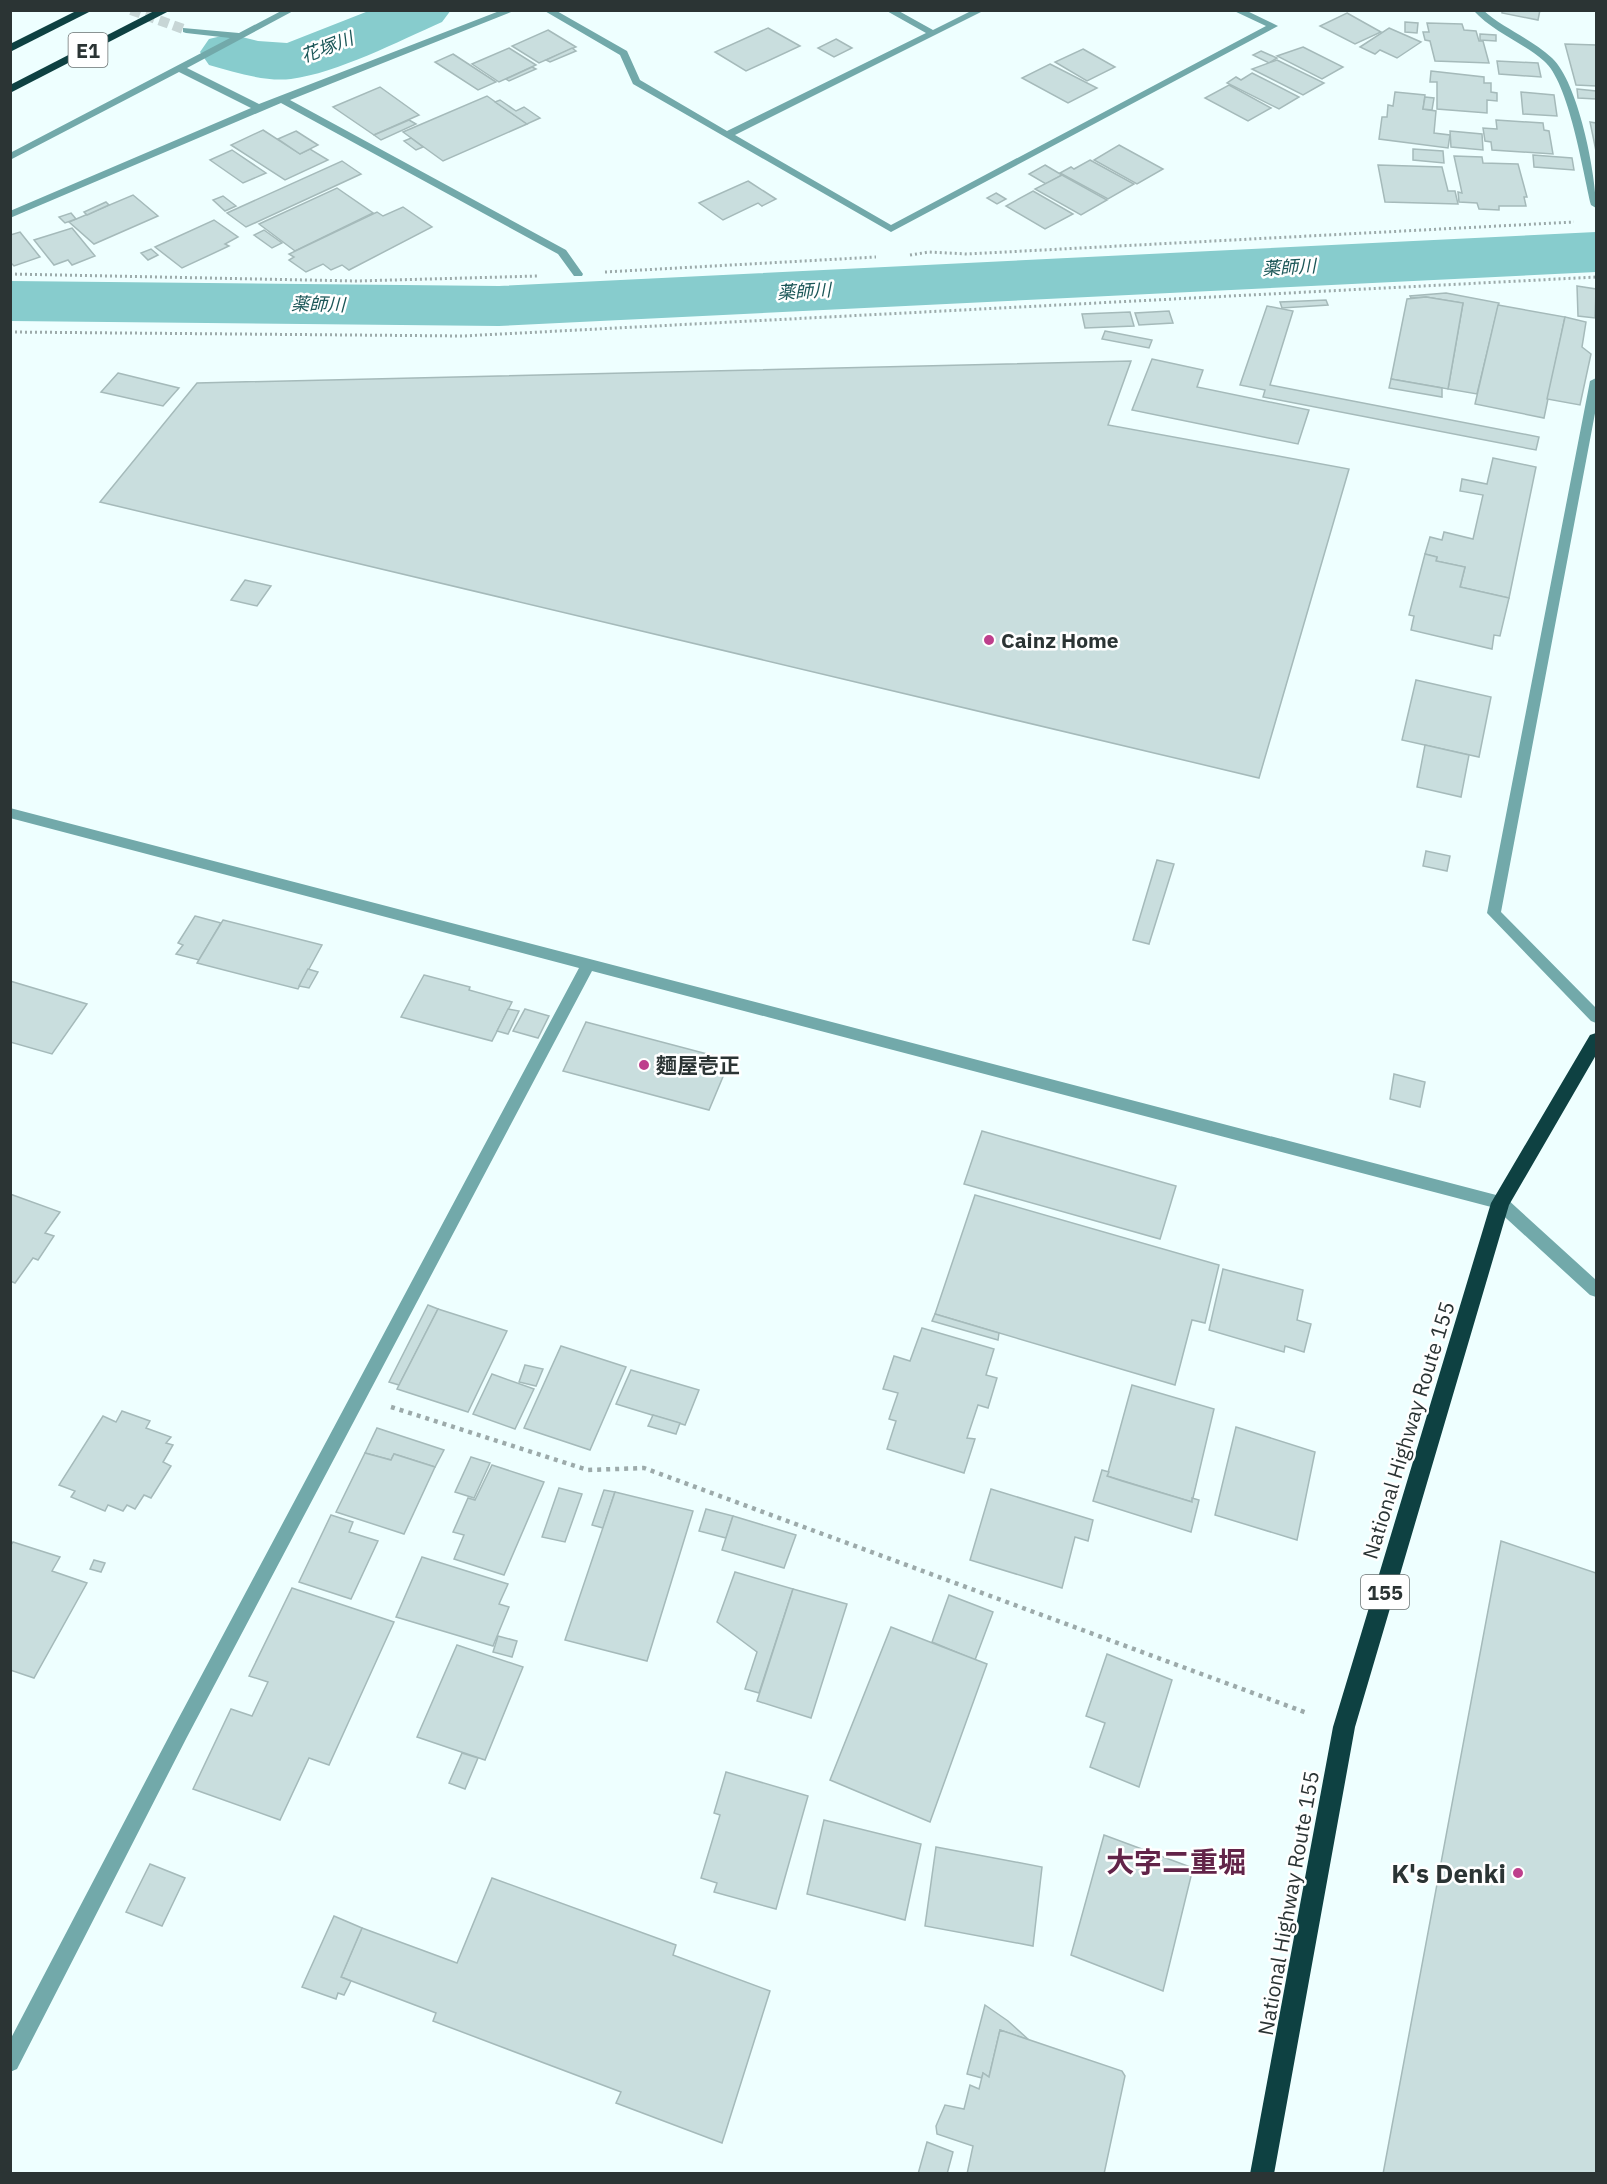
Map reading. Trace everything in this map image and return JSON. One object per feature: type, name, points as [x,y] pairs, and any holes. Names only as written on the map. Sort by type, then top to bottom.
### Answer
[{"type":"highway","name":"E1","points":[[10,49],[88,10]]},
{"type":"highway","name":"E1","points":[[10,90],[166,10]]},
{"type":"highway","name":"National Highway Route 155","points":[[1262,2174],[1344,1727],[1500,1203],[1596,1040]]},
{"type":"street","points":[[10,157],[291,10]]},
{"type":"street","points":[[10,215],[259,108],[512,10]]},
{"type":"street","points":[[547,10],[624,53],[636,82],[891,229],[1274,26],[1236,10]]},
{"type":"street","points":[[889,10],[934,34]]},
{"type":"street","points":[[726,135],[981,10]]},
{"type":"street","points":[[1477,10],[1488,21],[1552,62],[1566,88],[1596,205]]},
{"type":"street","points":[[186,30],[238,36]]},
{"type":"street","points":[[178,68],[259,108]]},
{"type":"street","points":[[283,100],[562,252],[578,274]]},
{"type":"street","points":[[1596,381],[1494,913],[1596,1017]]},
{"type":"street","points":[[10,813],[1500,1203],[1596,1290]]},
{"type":"street","points":[[10,2062],[181,1731],[588,964]]},
{"type":"path","points":[[908,256],[929,252],[967,254],[1585,222]]},
{"type":"path","points":[[10,274],[357,281],[471,279],[884,257]]},
{"type":"path","points":[[10,332],[463,336],[1596,278]]},
{"type":"path","points":[[359,1397],[588,1470],[644,1468],[1344,1727]]},
{"type":"building","points":[[1502,10],[1540,10],[1538,20],[1502,13]]},
{"type":"building","points":[[1347,13],[1381,32],[1355,44],[1320,26]]},
{"type":"building","points":[[1405,22],[1418,23],[1417,33],[1405,32]]},
{"type":"building","points":[[1427,23],[1462,24],[1464,30],[1476,31],[1479,41],[1483,41],[1489,63],[1435,61],[1430,41],[1425,40],[1423,32],[1429,32]]},
{"type":"building","points":[[768,28],[800,46],[746,71],[715,52]]},
{"type":"building","points":[[1389,28],[1421,42],[1397,58],[1380,50],[1375,54],[1360,47]]},
{"type":"building","points":[[548,30],[576,47],[539,63],[512,46]]},
{"type":"building","points":[[1480,34],[1496,35],[1496,41],[1480,40]]},
{"type":"building","points":[[836,39],[852,48],[834,57],[818,48]]},
{"type":"building","points":[[1565,44],[1596,45],[1596,86],[1576,85]]},
{"type":"building","points":[[1303,47],[1343,67],[1322,79],[1277,56]]},
{"type":"building","points":[[509,48],[536,65],[499,82],[472,64]]},
{"type":"building","points":[[572,48],[576,51],[550,62],[546,60]]},
{"type":"building","points":[[1083,49],[1115,67],[1087,81],[1055,62]]},
{"type":"building","points":[[1261,51],[1277,58],[1269,63],[1253,55]]},
{"type":"building","points":[[453,54],[496,82],[478,90],[435,62]]},
{"type":"building","points":[[1277,60],[1324,83],[1303,95],[1252,69]]},
{"type":"building","points":[[1497,61],[1538,63],[1541,77],[1499,74]]},
{"type":"building","points":[[1050,64],[1097,88],[1068,103],[1022,78]]},
{"type":"building","points":[[532,67],[536,69],[509,81],[506,79]]},
{"type":"building","points":[[1431,71],[1484,77],[1484,83],[1491,83],[1491,92],[1497,93],[1497,101],[1487,100],[1487,113],[1437,109],[1437,82],[1430,82]]},
{"type":"building","points":[[1252,73],[1299,97],[1279,109],[1227,83],[1236,77],[1241,80]]},
{"type":"building","points":[[1229,85],[1271,108],[1248,121],[1205,98]]},
{"type":"building","points":[[380,87],[419,115],[374,135],[333,107]]},
{"type":"building","points":[[1577,89],[1596,91],[1596,99],[1578,98]]},
{"type":"building","points":[[1395,92],[1425,95],[1423,109],[1436,111],[1434,133],[1450,135],[1448,148],[1379,139],[1382,117],[1387,117],[1388,105],[1393,106]]},
{"type":"building","points":[[1521,92],[1554,95],[1557,116],[1523,114]]},
{"type":"building","points":[[487,96],[527,124],[443,161],[403,132]]},
{"type":"building","points":[[1425,97],[1434,98],[1432,110],[1423,109]]},
{"type":"building","points":[[500,100],[516,111],[524,107],[540,118],[527,124],[495,102]]},
{"type":"building","points":[[409,120],[416,124],[381,140],[374,135]]},
{"type":"building","points":[[1496,120],[1543,123],[1544,130],[1549,131],[1553,154],[1492,150],[1491,142],[1485,141],[1483,128],[1497,129]]},
{"type":"building","points":[[1590,122],[1596,123],[1596,151]]},
{"type":"building","points":[[263,130],[300,154],[310,149],[328,160],[285,180],[231,145]]},
{"type":"building","points":[[296,131],[318,145],[300,154],[278,139]]},
{"type":"building","points":[[1450,131],[1482,134],[1483,150],[1451,147]]},
{"type":"building","points":[[411,138],[423,147],[416,150],[404,141]]},
{"type":"building","points":[[1119,145],[1163,169],[1137,184],[1094,160]]},
{"type":"building","points":[[1413,149],[1443,151],[1444,163],[1413,160]]},
{"type":"building","points":[[232,150],[266,173],[243,183],[210,160]]},
{"type":"building","points":[[1533,155],[1572,158],[1574,170],[1534,167]]},
{"type":"building","points":[[1454,156],[1482,157],[1483,163],[1518,164],[1527,197],[1524,197],[1526,206],[1499,206],[1499,210],[1479,209],[1477,203],[1459,202],[1458,192],[1462,193]]},
{"type":"building","points":[[1090,160],[1134,184],[1108,199],[1060,173],[1071,167],[1074,169]]},
{"type":"building","points":[[342,161],[361,174],[246,227],[227,213]]},
{"type":"building","points":[[1045,165],[1062,175],[1046,184],[1029,174]]},
{"type":"building","points":[[1378,165],[1442,167],[1448,191],[1455,191],[1458,204],[1385,202]]},
{"type":"building","points":[[1062,175],[1107,200],[1081,215],[1035,189]]},
{"type":"building","points":[[748,181],[776,199],[762,206],[758,203],[723,220],[699,203]]},
{"type":"building","points":[[337,188],[373,213],[295,251],[259,224]]},
{"type":"building","points":[[1033,191],[1073,214],[1045,229],[1006,206]]},
{"type":"building","points":[[996,193],[1006,199],[997,204],[987,198]]},
{"type":"building","points":[[133,195],[158,216],[94,244],[69,222]]},
{"type":"building","points":[[223,196],[236,206],[225,211],[213,200]]},
{"type":"building","points":[[106,202],[109,205],[87,215],[84,212]]},
{"type":"building","points":[[403,207],[432,227],[349,270],[342,265],[331,270],[323,264],[306,272],[289,260],[294,257],[289,254],[377,212],[383,216]]},
{"type":"building","points":[[71,213],[76,219],[65,223],[59,217]]},
{"type":"building","points":[[214,220],[238,237],[225,244],[229,246],[182,268],[155,247]]},
{"type":"building","points":[[72,228],[95,256],[72,265],[68,260],[54,265],[34,240]]},
{"type":"building","points":[[264,230],[282,243],[272,248],[254,235]]},
{"type":"building","points":[[20,232],[40,257],[14,266],[10,262],[10,235]]},
{"type":"building","points":[[151,249],[158,255],[148,260],[141,253]]},
{"type":"building","points":[[1577,286],[1596,289],[1595,318],[1578,316]]},
{"type":"building","points":[[1446,293],[1499,303],[1477,394],[1448,389],[1463,303],[1426,297],[1411,298],[1410,296]]},
{"type":"building","points":[[1426,297],[1463,303],[1448,389],[1391,379],[1407,299]]},
{"type":"building","points":[[1326,300],[1328,305],[1282,308],[1280,302]]},
{"type":"building","points":[[1498,305],[1565,317],[1544,418],[1475,404]]},
{"type":"building","points":[[1267,306],[1293,311],[1270,385],[1539,437],[1536,450],[1263,397],[1265,390],[1240,385]]},
{"type":"building","points":[[1169,311],[1173,323],[1139,325],[1135,313]]},
{"type":"building","points":[[1130,312],[1134,326],[1085,328],[1082,314]]},
{"type":"building","points":[[1565,317],[1586,322],[1582,347],[1591,354],[1580,405],[1547,399]]},
{"type":"building","points":[[1105,331],[1152,340],[1149,348],[1102,339]]},
{"type":"building","points":[[1152,359],[1203,370],[1197,387],[1309,410],[1298,444],[1132,410]]},
{"type":"building","name":"Cainz Home","points":[[1131,361],[1108,425],[1349,469],[1259,778],[100,502],[197,383]]},
{"type":"building","points":[[118,373],[179,388],[163,406],[101,392]]},
{"type":"building","points":[[1391,379],[1442,388],[1442,397],[1389,388]]},
{"type":"building","points":[[1493,458],[1536,467],[1509,598],[1460,587],[1465,567],[1436,561],[1437,557],[1425,554],[1430,537],[1442,540],[1444,532],[1473,539],[1483,495],[1460,491],[1462,479],[1487,484]]},
{"type":"building","points":[[1425,554],[1437,557],[1436,561],[1465,567],[1460,587],[1509,598],[1500,636],[1494,635],[1492,649],[1411,630],[1414,616],[1409,615]]},
{"type":"building","points":[[245,580],[271,586],[257,606],[231,600]]},
{"type":"building","points":[[1416,680],[1491,697],[1479,757],[1402,740]]},
{"type":"building","points":[[1425,745],[1469,755],[1461,797],[1417,787]]},
{"type":"building","points":[[1426,851],[1450,856],[1447,871],[1423,866]]},
{"type":"building","points":[[1157,860],[1174,864],[1149,944],[1133,940]]},
{"type":"building","points":[[195,916],[221,923],[199,960],[176,954],[183,945],[178,943]]},
{"type":"building","points":[[223,920],[322,945],[298,989],[197,963]]},
{"type":"building","points":[[308,969],[318,972],[309,988],[299,986]]},
{"type":"building","points":[[424,975],[470,987],[469,990],[512,1002],[492,1041],[401,1017]]},
{"type":"building","points":[[10,981],[87,1004],[52,1054],[10,1042]]},
{"type":"building","points":[[508,1009],[519,1011],[508,1034],[497,1031]]},
{"type":"building","points":[[525,1009],[549,1016],[538,1038],[513,1031]]},
{"type":"building","points":[[586,1022],[730,1060],[709,1110],[563,1071]]},
{"type":"building","points":[[1394,1074],[1425,1082],[1420,1107],[1390,1099]]},
{"type":"building","points":[[982,1131],[1176,1186],[1160,1239],[964,1184]]},
{"type":"building","points":[[10,1194],[60,1212],[45,1233],[54,1236],[38,1260],[33,1258],[15,1283],[10,1281]]},
{"type":"building","points":[[975,1195],[1219,1265],[1205,1323],[1192,1320],[1175,1385],[935,1314]]},
{"type":"building","points":[[1223,1269],[1303,1290],[1297,1320],[1311,1324],[1304,1352],[1285,1346],[1284,1352],[1209,1330]]},
{"type":"building","points":[[428,1305],[438,1309],[399,1385],[389,1382]]},
{"type":"building","points":[[438,1309],[507,1331],[468,1412],[397,1389]]},
{"type":"building","points":[[935,1314],[999,1333],[998,1340],[932,1321]]},
{"type":"building","points":[[922,1328],[994,1349],[986,1375],[997,1378],[988,1408],[978,1405],[967,1438],[975,1439],[964,1473],[887,1449],[896,1421],[889,1419],[898,1393],[883,1389],[894,1356],[910,1361]]},
{"type":"building","points":[[561,1346],[626,1367],[590,1450],[524,1428]]},
{"type":"building","points":[[525,1365],[543,1369],[536,1386],[519,1382]]},
{"type":"building","points":[[631,1370],[699,1390],[685,1425],[616,1404]]},
{"type":"building","points":[[492,1374],[534,1389],[515,1429],[473,1414]]},
{"type":"building","points":[[1132,1385],[1214,1409],[1192,1502],[1107,1476]]},
{"type":"building","points":[[122,1411],[150,1421],[146,1428],[171,1437],[166,1443],[173,1445],[163,1462],[171,1466],[151,1498],[144,1495],[135,1509],[127,1505],[123,1511],[108,1505],[105,1511],[71,1497],[75,1491],[59,1485],[103,1416],[116,1422]]},
{"type":"building","points":[[653,1415],[680,1423],[676,1434],[648,1426]]},
{"type":"building","points":[[1236,1427],[1315,1452],[1297,1540],[1215,1515]]},
{"type":"building","points":[[377,1428],[444,1450],[435,1467],[394,1454],[391,1460],[365,1453]]},
{"type":"building","points":[[365,1453],[391,1460],[394,1454],[435,1467],[404,1534],[336,1512]]},
{"type":"building","points":[[471,1457],[490,1463],[474,1498],[455,1492]]},
{"type":"building","points":[[492,1465],[544,1482],[504,1575],[454,1559],[464,1535],[453,1532],[468,1498],[475,1500]]},
{"type":"building","points":[[1102,1470],[1109,1472],[1107,1476],[1122,1481],[1192,1502],[1192,1498],[1199,1500],[1191,1532],[1093,1501]]},
{"type":"building","points":[[559,1488],[582,1494],[565,1542],[542,1537]]},
{"type":"building","points":[[991,1489],[1093,1520],[1088,1541],[1075,1537],[1062,1588],[970,1560]]},
{"type":"building","points":[[604,1490],[615,1492],[603,1528],[592,1525]]},
{"type":"building","points":[[615,1492],[693,1511],[647,1661],[565,1640]]},
{"type":"building","points":[[706,1509],[733,1516],[726,1538],[699,1531]]},
{"type":"building","points":[[331,1515],[353,1522],[349,1532],[378,1541],[351,1599],[299,1582]]},
{"type":"building","points":[[733,1516],[796,1535],[784,1568],[722,1550]]},
{"type":"building","name":"K's Denki","points":[[1501,1541],[1596,1573],[1596,2174],[1383,2174]]},
{"type":"building","points":[[13,1542],[60,1557],[52,1571],[87,1583],[34,1678],[10,1670],[10,1546]]},
{"type":"building","points":[[422,1557],[508,1584],[499,1604],[509,1607],[493,1646],[396,1617]]},
{"type":"building","points":[[94,1560],[105,1563],[101,1572],[90,1569]]},
{"type":"building","points":[[735,1572],[793,1589],[759,1693],[745,1689],[757,1652],[717,1622]]},
{"type":"building","points":[[292,1588],[394,1622],[329,1765],[309,1758],[280,1820],[193,1789],[231,1709],[252,1716],[268,1682],[249,1676]]},
{"type":"building","points":[[793,1589],[847,1604],[811,1718],[757,1701]]},
{"type":"building","points":[[949,1595],[993,1612],[975,1660],[932,1642]]},
{"type":"building","points":[[891,1627],[987,1664],[930,1822],[830,1780]]},
{"type":"building","points":[[498,1636],[517,1641],[512,1657],[493,1652]]},
{"type":"building","points":[[457,1645],[523,1667],[485,1760],[417,1737]]},
{"type":"building","points":[[1107,1654],[1172,1680],[1139,1787],[1090,1767],[1105,1723],[1086,1716]]},
{"type":"building","points":[[462,1753],[478,1758],[465,1789],[449,1783]]},
{"type":"building","points":[[726,1772],[808,1796],[776,1909],[714,1892],[717,1883],[701,1878],[720,1815],[714,1813]]},
{"type":"building","points":[[824,1820],[921,1844],[905,1920],[807,1894]]},
{"type":"building","points":[[1104,1835],[1193,1868],[1163,1991],[1071,1955]]},
{"type":"building","points":[[936,1847],[1042,1867],[1033,1946],[925,1926]]},
{"type":"building","points":[[150,1864],[185,1878],[162,1926],[126,1912]]},
{"type":"building","points":[[492,1878],[676,1945],[673,1955],[770,1991],[722,2143],[616,2103],[621,2092],[433,2021],[436,2013],[341,1977],[362,1928],[457,1963]]},
{"type":"building","points":[[334,1916],[362,1928],[341,1977],[351,1981],[344,1995],[338,1993],[336,1999],[302,1987]]},
{"type":"building","points":[[985,2005],[1029,2040],[1000,2030],[989,2077],[983,2073],[982,2078],[967,2074]]},
{"type":"building","points":[[1000,2030],[1122,2071],[1125,2076],[1104,2174],[967,2174],[973,2146],[937,2134],[936,2126],[945,2105],[964,2109],[970,2085],[979,2089],[983,2073],[989,2077]]},
{"type":"building","points":[[927,2142],[953,2152],[947,2174],[918,2174]]},
{"type":"waterway","name":"花塚川","points":[[230,52],[255,59],[290,61],[332,48],[422,10]]},
{"type":"waterway","name":"薬師川","points":[[10,301],[499,306],[1596,252]]},
{"type":"tunnel","points":[[131,10],[186,30]]},
{"type":"place","name":"Cainz Home","points":[[989,640]]},
{"type":"place","name":"麵屋壱正","points":[[644,1065]]},
{"type":"place","name":"K's Denki","points":[[1518,1873]]},
{"type":"district","name":"大字二重堀","points":[[1176,1861]]}]
